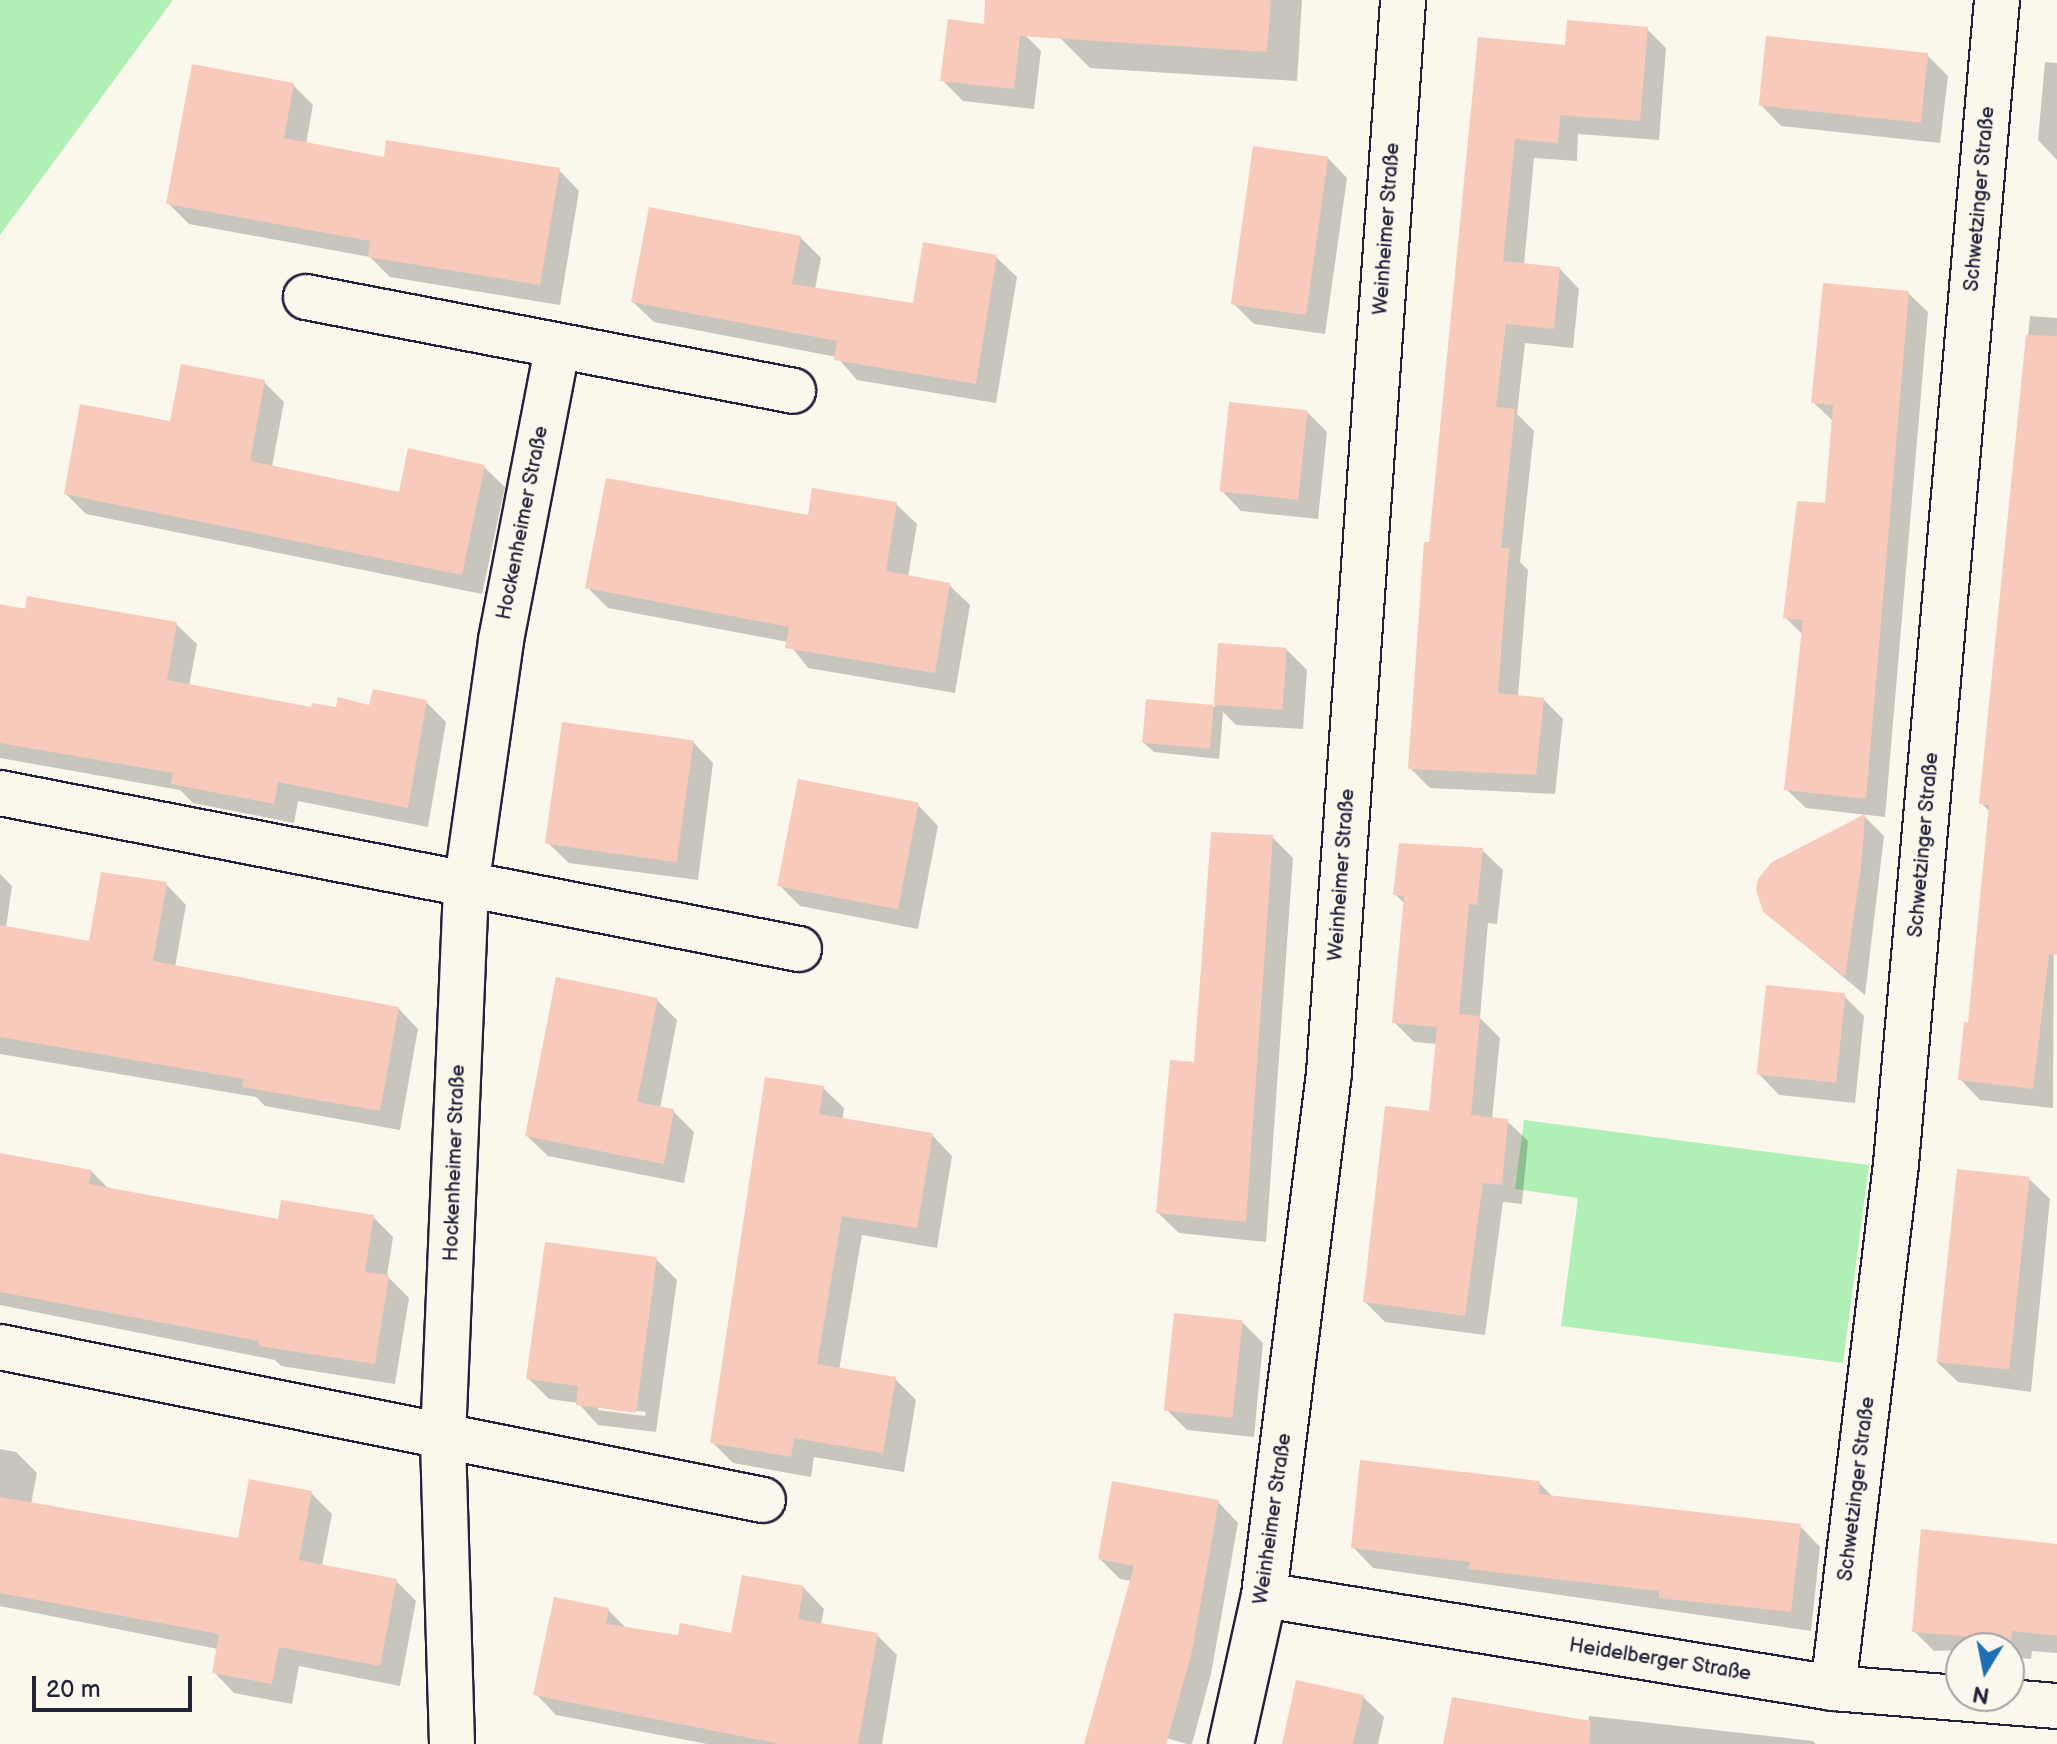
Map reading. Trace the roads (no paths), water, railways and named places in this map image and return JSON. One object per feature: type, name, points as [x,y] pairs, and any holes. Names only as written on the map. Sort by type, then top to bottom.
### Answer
[{"type":"street","name":"Weinheimer Straße","points":[[1231,1744],[1264,1595],[1329,1073],[1403,0]]},
{"type":"street","name":"Schwetzinger Straße","points":[[1833,1688],[1896,1164],[1997,0]]},
{"type":"street","points":[[306,297],[557,349],[793,391]]},
{"type":"street","name":"Hockenheimer Straße","points":[[452,1744],[443,1438],[466,887],[501,640],[557,349]]},
{"type":"street","points":[[0,793],[466,887],[799,949]]},
{"type":"street","points":[[0,1347],[763,1500]]},
{"type":"street","name":"Heidelberger Straße","points":[[1264,1595],[1833,1688],[2057,1706]]}]
